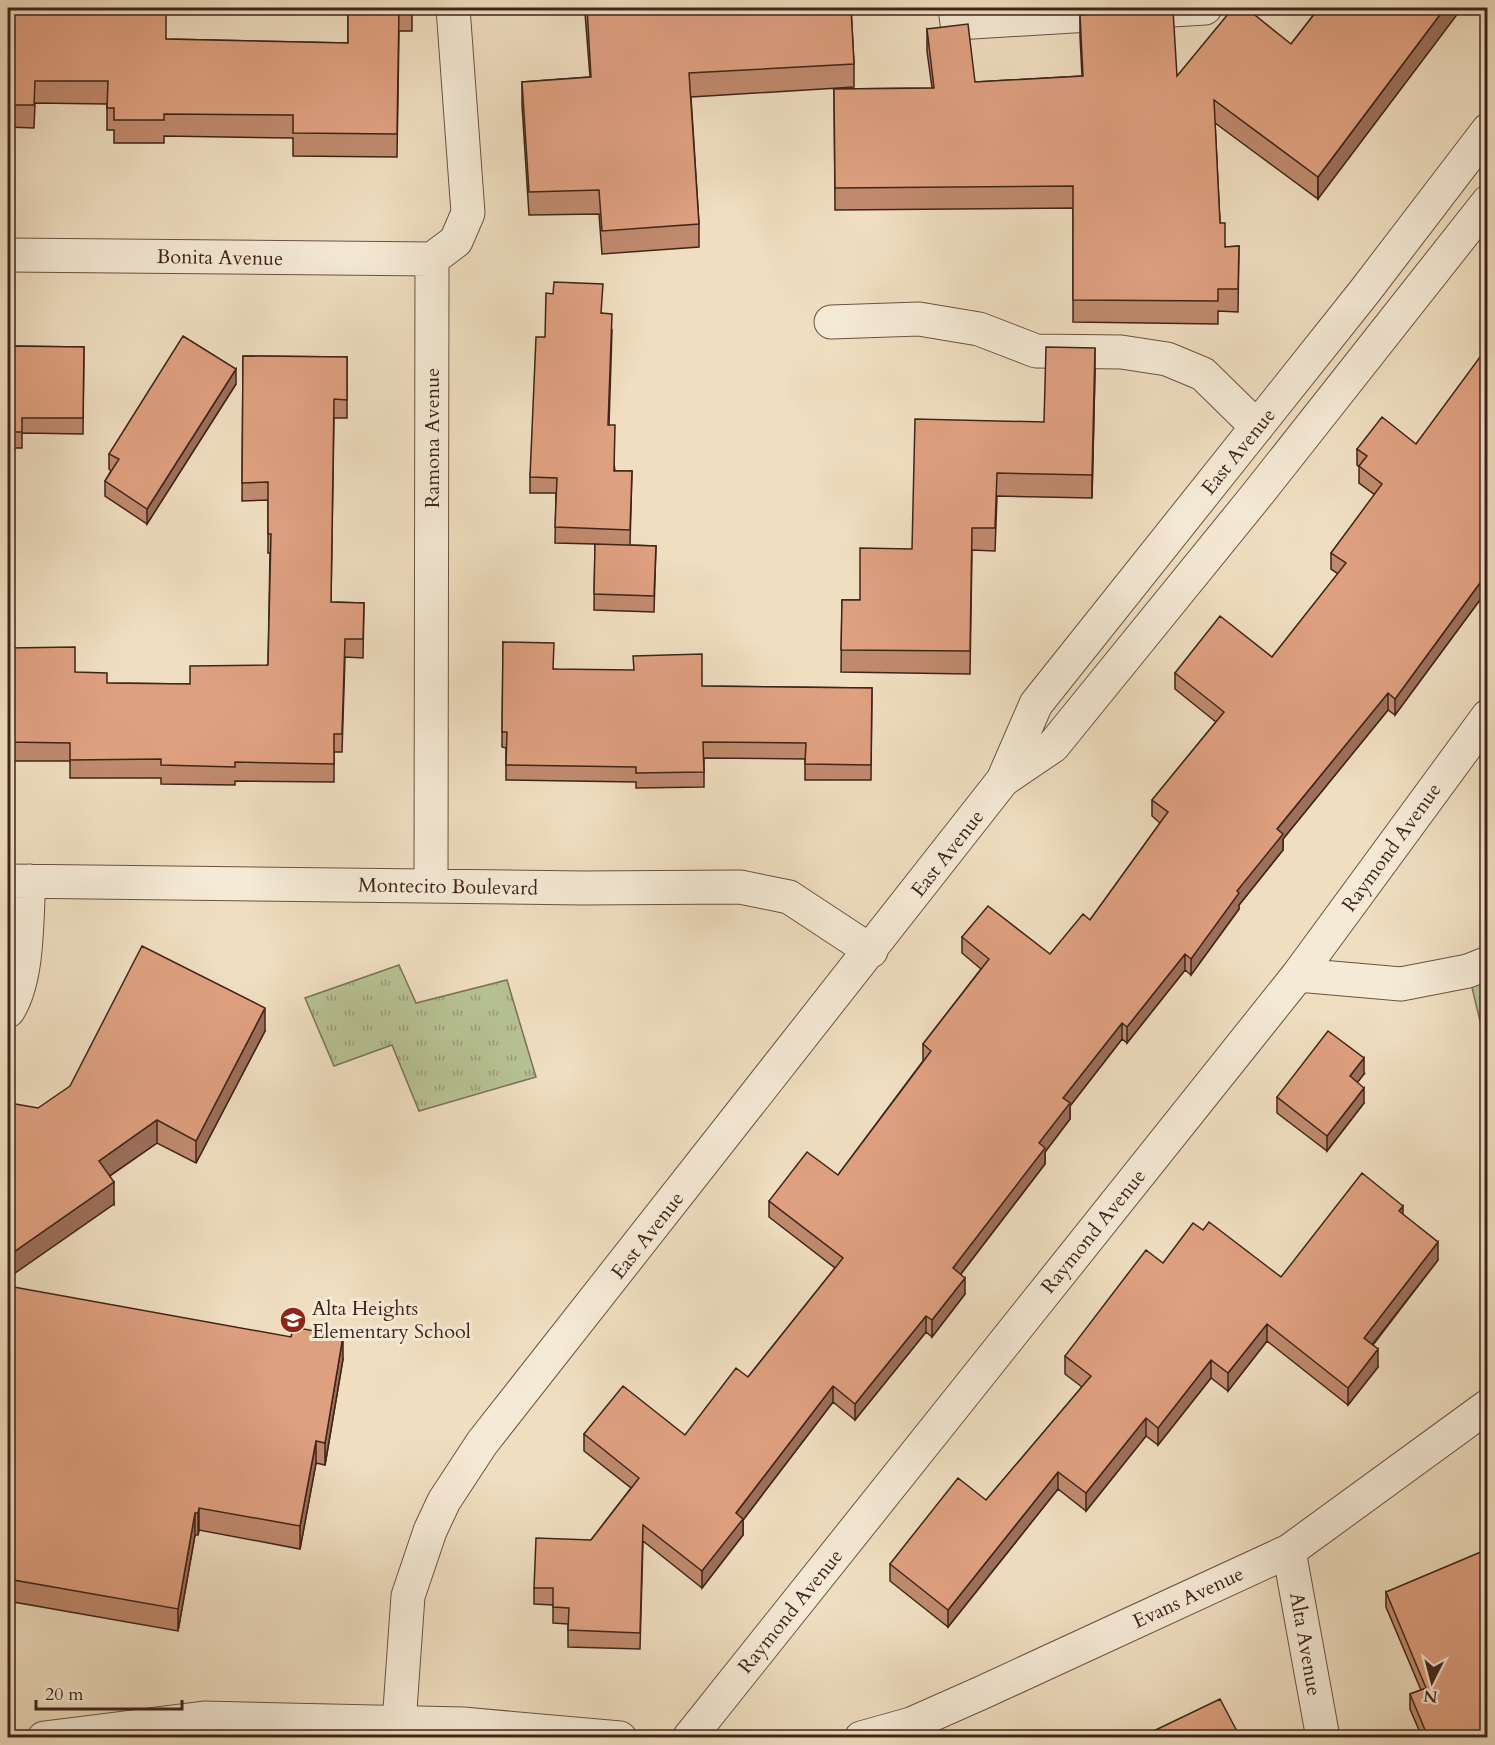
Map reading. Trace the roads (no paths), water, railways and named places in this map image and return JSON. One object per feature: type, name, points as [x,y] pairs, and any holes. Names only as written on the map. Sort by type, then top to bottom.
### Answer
[{"type":"street","points":[[432,259],[456,241],[468,213],[453,8]]},
{"type":"street","points":[[955,8],[957,23],[1205,8]]},
{"type":"street","name":"East Avenue","points":[[398,1731],[408,1596],[430,1530],[444,1501],[482,1443],[1004,780],[1036,704],[1257,427],[1488,130]]},
{"type":"street","name":"East Avenue","points":[[1004,780],[1053,746],[1256,496],[1488,202]]},
{"type":"street","name":"Bonita Avenue","points":[[8,255],[432,259]]},
{"type":"street","name":"Ramona Avenue","points":[[431,885],[432,259]]},
{"type":"street","points":[[831,322],[919,319],[979,329],[1036,351],[1121,352],[1167,359],[1203,374],[1257,427]]},
{"type":"street","name":"Raymond Avenue","points":[[688,1737],[1298,975],[1488,716]]},
{"type":"street","points":[[8,1011],[13,1002],[22,969],[18,881]]},
{"type":"street","name":"Montecito Boulevard","points":[[18,881],[583,888],[740,887],[789,897],[871,951]]},
{"type":"street","points":[[1298,975],[1401,984],[1468,971],[1488,963]]},
{"type":"street","name":"Evans Avenue","points":[[861,1737],[921,1719],[1289,1551],[1488,1406]]},
{"type":"street","name":"Alta Avenue","points":[[1289,1551],[1323,1737]]},
{"type":"street","points":[[44,1737],[204,1718],[398,1731],[463,1724],[620,1737]]},
{"type":"place","name":"Alta Heights Elementary School","points":[[293,1320]]}]
